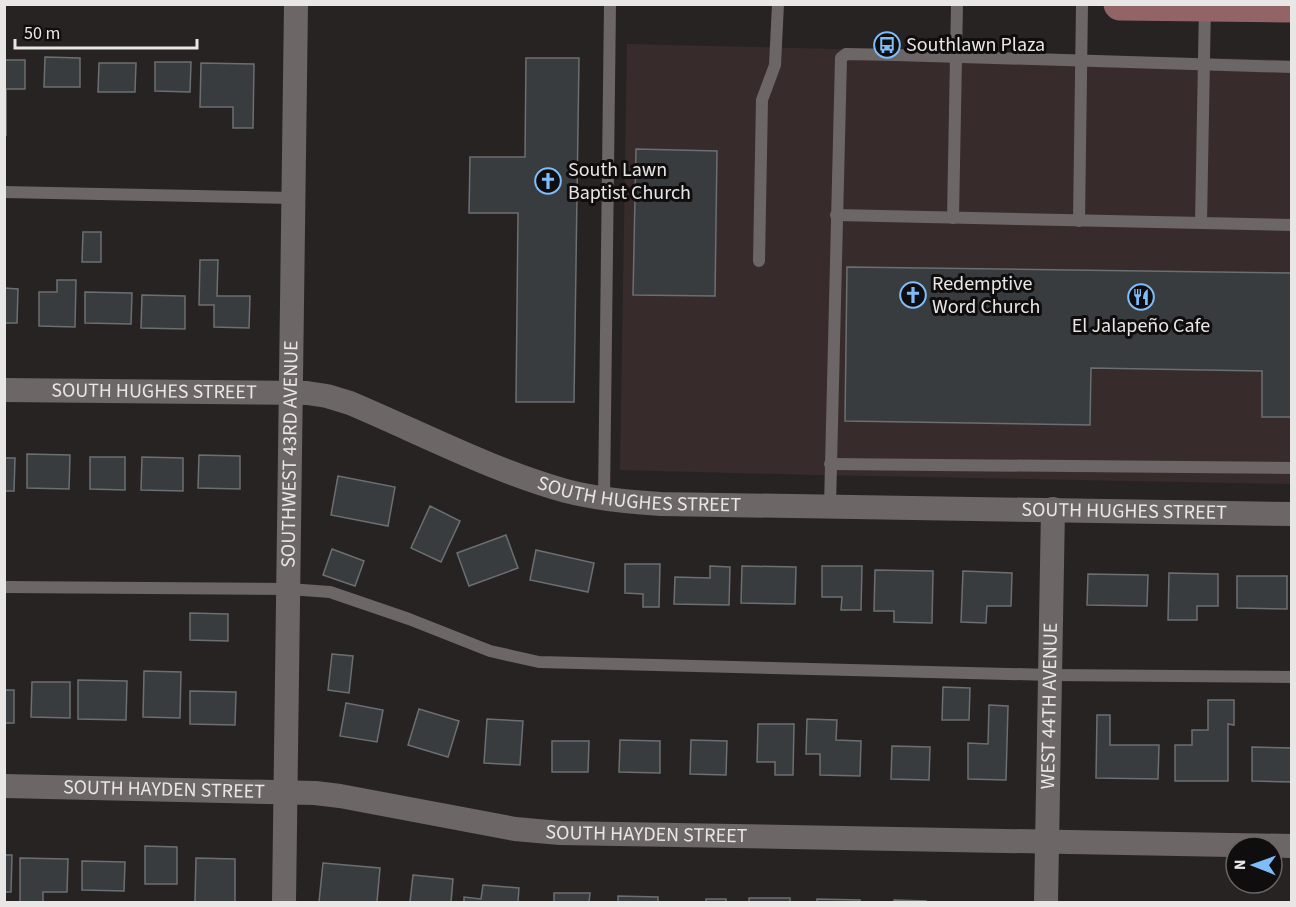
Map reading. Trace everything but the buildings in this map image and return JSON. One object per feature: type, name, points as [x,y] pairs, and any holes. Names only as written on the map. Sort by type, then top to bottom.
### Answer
[{"type":"main road","points":[[1120,4],[1273,6]]},
{"type":"street","name":"SOUTHWEST 43RD AVENUE","points":[[284,903],[296,4]]},
{"type":"street","name":"SOUTH HUGHES STREET","points":[[4,390],[292,393],[327,396],[350,403],[528,480],[604,499],[660,504],[1292,514]]},
{"type":"street","name":"WEST 44TH AVENUE","points":[[1046,903],[1053,509]]},
{"type":"street","name":"SOUTH HAYDEN STREET","points":[[4,786],[286,792],[340,796],[515,829],[560,833],[1292,846]]},
{"type":"lane","points":[[604,499],[610,4]]},
{"type":"lane","points":[[759,261],[762,100],[775,65],[778,4]]},
{"type":"lane","points":[[953,218],[957,4]]},
{"type":"lane","points":[[1079,220],[1082,4]]},
{"type":"lane","points":[[1201,223],[1206,5]]},
{"type":"lane","points":[[830,506],[841,58],[846,54],[1292,67]]},
{"type":"lane","points":[[4,192],[294,198]]},
{"type":"lane","points":[[836,215],[1292,225]]},
{"type":"lane","points":[[830,464],[1292,468]]},
{"type":"lane","points":[[4,587],[330,592],[409,619],[490,651],[539,662],[1051,675],[1292,677]]},
{"type":"shaded area","name":"Southlawn Plaza","points":[[627,44],[1291,60],[1291,484],[620,470]]},
{"type":"place","name":"Southlawn Plaza","points":[[887,45]]},
{"type":"place","name":"South Lawn Baptist Church","points":[[548,181]]},
{"type":"place","name":"Redemptive Word Church","points":[[913,295]]},
{"type":"place","name":"El Jalapeño Cafe","points":[[1141,297]]}]
